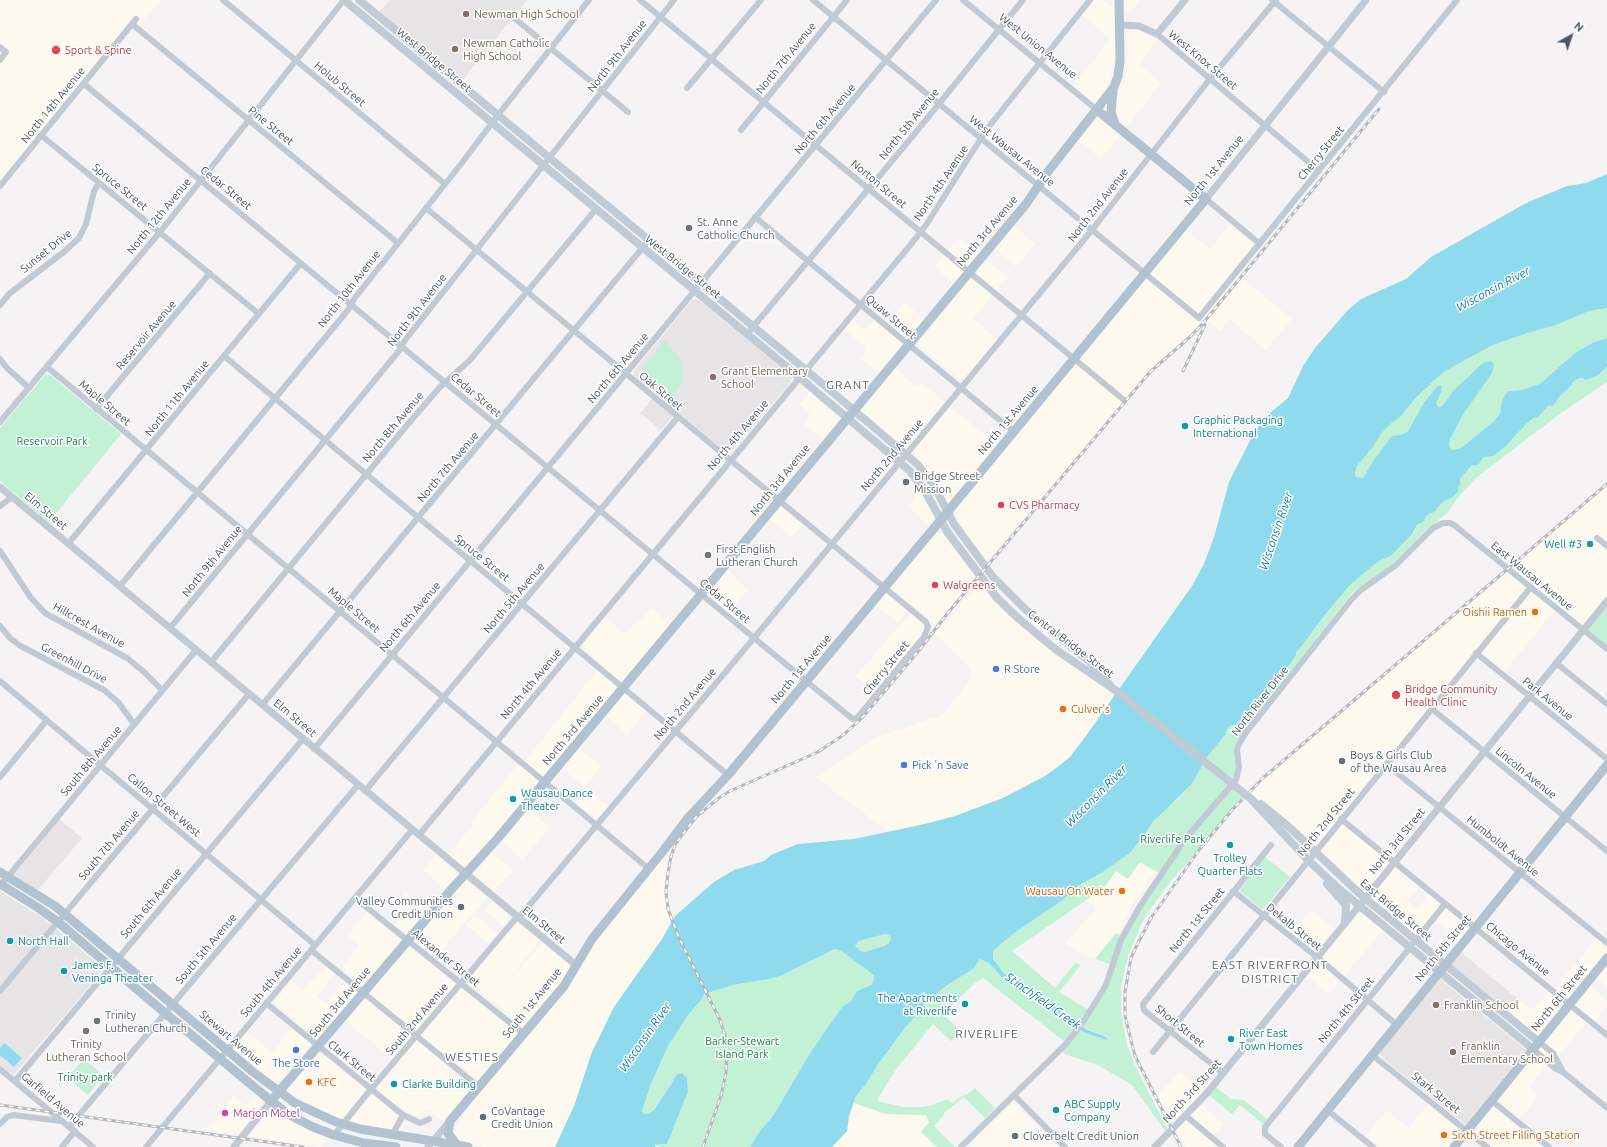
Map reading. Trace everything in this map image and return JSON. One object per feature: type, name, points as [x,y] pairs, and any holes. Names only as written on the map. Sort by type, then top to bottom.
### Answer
[{"type":"main road","name":"West Bridge Street","points":[[344,0],[799,377],[912,473],[922,486],[940,521],[980,577]]},
{"type":"main road","name":"West Bridge Street","points":[[359,0],[906,454],[929,477],[947,513],[986,569]]},
{"type":"main road","points":[[1116,126],[1111,112],[1114,87],[1118,76],[1120,62],[1121,25],[1119,0]]},
{"type":"main road","name":"North 3rd Avenue","points":[[466,875],[702,595],[847,418],[1026,204],[1050,169],[1114,87]]},
{"type":"main road","points":[[1097,110],[1206,199]]},
{"type":"main road","name":"North 1st Avenue","points":[[576,965],[592,939],[650,868],[691,814],[728,775],[1075,359],[1206,199]]},
{"type":"main road","name":"Central Bridge Street","points":[[986,569],[1023,607],[1090,662],[1113,688]]},
{"type":"main road","name":"Central Bridge Street","points":[[980,577],[1000,601],[1026,625],[1061,653],[1100,681],[1113,688]]},
{"type":"main road","name":"East Bridge Street","points":[[1113,688],[1250,798],[1310,862],[1359,906],[1533,1049]]},
{"type":"main road","name":"North 5th Street","points":[[1298,1147],[1438,972],[1607,765]]},
{"type":"main road","name":"East Bridge Street","points":[[1250,798],[1262,805],[1278,818],[1365,898],[1444,965],[1539,1042]]},
{"type":"main road","points":[[1310,862],[1334,892],[1345,903],[1347,909],[1345,922]]},
{"type":"main road","name":"Stewart Avenue","points":[[4,875],[37,894],[65,914],[172,1005],[278,1092],[295,1102],[342,1124],[431,1144],[468,1147]]},
{"type":"main road","name":"South 3rd Avenue","points":[[271,1101],[466,875]]},
{"type":"main road","name":"Stewart Avenue","points":[[0,884],[58,922],[271,1101],[302,1122],[334,1135],[364,1143],[396,1147]]},
{"type":"main road","name":"North 6th Street","points":[[1454,1147],[1607,958]]},
{"type":"main road","name":"South 1st Avenue","points":[[450,1121],[564,986],[576,965]]},
{"type":"main road","points":[[450,1121],[448,1133],[457,1145]]},
{"type":"street","name":"Holub Street","points":[[223,0],[445,184]]},
{"type":"street","name":"North 12th Avenue","points":[[0,422],[160,232],[344,0]]},
{"type":"street","name":"North 10th Avenue","points":[[120,586],[274,399],[589,0]]},
{"type":"street","name":"Norton Street","points":[[640,0],[1124,400]]},
{"type":"street","name":"North 9th Avenue","points":[[170,628],[401,346],[674,0]]},
{"type":"street","points":[[687,88],[761,0]]},
{"type":"street","name":"West Wausau Avenue","points":[[813,0],[1198,318]]},
{"type":"street","name":"North 7th Avenue","points":[[741,130],[847,0]]},
{"type":"street","name":"North 6th Avenue","points":[[314,748],[755,217],[817,145],[936,0]]},
{"type":"street","name":"West Union Avenue","points":[[963,0],[1097,110]]},
{"type":"street","name":"North 5th Avenue","points":[[747,334],[939,104],[1023,0]]},
{"type":"street","name":"North 4th Avenue","points":[[418,835],[920,231],[991,124],[1090,0]]},
{"type":"street","points":[[1156,34],[1185,0]]},
{"type":"street","name":"North 1st Avenue","points":[[1206,199],[1366,0]]},
{"type":"street","name":"Cherry Street","points":[[1198,318],[1384,92],[1457,0]]},
{"type":"street","points":[[1274,1],[1327,47],[1384,92]]},
{"type":"street","name":"North 2nd Avenue","points":[[517,917],[522,914],[676,732],[1092,230],[1209,80],[1274,1]]},
{"type":"street","points":[[513,17],[628,112]]},
{"type":"street","name":"North 14th Avenue","points":[[0,186],[134,21]]},
{"type":"street","name":"Pine Street","points":[[134,21],[249,121],[398,243]]},
{"type":"street","name":"West Knox Street","points":[[1121,25],[1138,26],[1156,34],[1319,171]]},
{"type":"street","points":[[0,47],[6,52],[0,60]]},
{"type":"street","name":"Cedar Street","points":[[84,84],[806,681],[849,716],[856,719]]},
{"type":"street","name":"Spruce Street","points":[[42,136],[260,314]]},
{"type":"street","name":"Sunset Drive","points":[[0,305],[8,294],[65,251],[79,238],[86,224],[94,191],[99,183]]},
{"type":"street","points":[[1206,199],[1260,244]]},
{"type":"street","name":"Oak Street","points":[[426,208],[476,251],[926,622],[928,627]]},
{"type":"street","name":"North 8th Avenue","points":[[211,662],[445,382],[470,360],[596,209]]},
{"type":"street","name":"Quaw Street","points":[[755,217],[1014,432]]},
{"type":"street","name":"North 7th Avenue","points":[[262,705],[496,425],[648,240]]},
{"type":"street","name":"North 11th Avenue","points":[[68,544],[301,263]]},
{"type":"street","name":"Reservoir Avenue","points":[[96,409],[210,273]]},
{"type":"street","name":"Spruce Street","points":[[224,356],[728,775]]},
{"type":"street","points":[[0,359],[7,368],[29,388]]},
{"type":"street","name":"Maple Street","points":[[46,367],[650,868]]},
{"type":"street","name":"North 5th Avenue","points":[[365,791],[678,417]]},
{"type":"street","name":"Elm Street","points":[[0,487],[576,965]]},
{"type":"street","points":[[0,506],[12,497]]},
{"type":"street","name":"East Wausau Avenue","points":[[1443,523],[1450,523],[1454,525],[1607,650]]},
{"type":"street","name":"North River Drive","points":[[1014,1095],[1066,1044],[1076,1032],[1106,984],[1121,940],[1140,906],[1185,839],[1236,780],[1239,767],[1237,750],[1241,740],[1351,600],[1361,590],[1400,562],[1432,528],[1443,523]]},
{"type":"street","points":[[1597,538],[1607,546]]},
{"type":"street","name":"Hillcrest Avenue","points":[[0,551],[31,598],[45,613],[127,658],[143,671],[162,690]]},
{"type":"street","name":"North 2nd Street","points":[[1153,1052],[1263,915],[1310,862],[1314,852],[1531,587]]},
{"type":"street","name":"North 3rd Street","points":[[1155,1147],[1186,1116],[1223,1073],[1607,601]]},
{"type":"street","name":"Greenhill Drive","points":[[0,626],[10,638],[19,645],[104,690],[118,702],[134,724]]},
{"type":"street","name":"Cherry Street","points":[[856,719],[879,694],[924,636],[928,627]]},
{"type":"street","name":"South 8th Avenue","points":[[0,884],[4,875],[101,765],[196,650]]},
{"type":"street","name":"Park Avenue","points":[[1476,653],[1607,759]]},
{"type":"street","points":[[1556,663],[1607,704]]},
{"type":"street","name":"Callon Street West","points":[[0,681],[261,899],[364,993],[479,1087]]},
{"type":"street","name":"South 7th Avenue","points":[[0,991],[249,694]]},
{"type":"street","name":"Lincoln Avenue","points":[[1432,709],[1607,852]]},
{"type":"street","points":[[0,777],[47,720]]},
{"type":"street","name":"South 6th Avenue","points":[[14,1081],[303,739]]},
{"type":"street","name":"Humboldt Avenue","points":[[1386,764],[1607,943]]},
{"type":"street","name":"South 5th Avenue","points":[[62,1147],[72,1129],[165,1013],[358,785]]},
{"type":"street","name":"Chicago Avenue","points":[[1341,819],[1607,1035]]},
{"type":"street","name":"South 4th Avenue","points":[[146,1147],[412,830]]},
{"type":"street","name":"North 1st Street","points":[[1144,1010],[1144,1001],[1271,845]]},
{"type":"street","name":"Dekalb Street","points":[[1233,891],[1397,1024]]},
{"type":"street","name":"Alexander Street","points":[[355,898],[524,1034]]},
{"type":"street","name":"North 4th Street","points":[[1281,1147],[1266,1134],[1264,1130],[1265,1127],[1445,904]]},
{"type":"street","name":"South 2nd Avenue","points":[[334,1135],[371,1089],[517,917]]},
{"type":"street","name":"Clark Street","points":[[266,1003],[403,1115],[419,1123],[424,1123],[429,1119]]},
{"type":"street","name":"Short Street","points":[[1144,1010],[1223,1073]]},
{"type":"street","name":"East Bridge Street","points":[[1539,1042],[1553,1053],[1563,1072]]},
{"type":"street","name":"East Bridge Street","points":[[1533,1049],[1556,1069],[1563,1072],[1607,1108]]},
{"type":"street","name":"Stark Street","points":[[1372,1055],[1487,1147]]},
{"type":"street","name":"Garfield Avenue","points":[[0,1069],[93,1147]]},
{"type":"street","points":[[963,1146],[1014,1095],[1062,1146]]},
{"type":"street","name":"South 3rd Avenue","points":[[234,1147],[271,1101]]},
{"type":"street","points":[[1492,1101],[1548,1147]]},
{"type":"street","points":[[1327,1110],[1372,1147]]},
{"type":"street","points":[[0,1124],[7,1117],[13,1115],[62,1121]]},
{"type":"street","points":[[392,1135],[403,1115]]},
{"type":"street","points":[[1186,1116],[1223,1147]]},
{"type":"street","name":"South 1st Avenue","points":[[431,1144],[450,1121]]},
{"type":"shaded area","points":[[0,0],[161,0],[137,28],[132,24],[0,186]]},
{"type":"shaded area","name":"Newman Catholic High School","points":[[390,0],[527,0],[462,81],[379,12]]},
{"type":"shaded area","points":[[1094,0],[1104,0],[1114,8],[1115,53],[1111,79],[1102,97],[1097,102],[1091,100],[1073,85],[1110,39],[1082,15]]},
{"type":"shaded area","points":[[1126,0],[1140,0],[1131,11],[1126,12]]},
{"type":"shaded area","points":[[1131,29],[1138,29],[1157,41],[1140,64],[1161,83],[1126,128],[1118,115],[1116,101],[1125,76],[1128,54],[1127,33]]},
{"type":"shaded area","points":[[1098,118],[1121,134],[1101,159],[1078,140]]},
{"type":"shaded area","points":[[1229,224],[1252,243],[1253,246],[1233,270],[1292,319],[1266,350],[1230,320],[1220,331],[1204,318],[1187,338],[1145,378],[987,561],[957,518],[955,511],[956,508],[1186,229],[1210,249]]},
{"type":"shaded area","points":[[1013,225],[1035,244],[1016,267],[994,248]]},
{"type":"shaded area","points":[[959,238],[979,254],[954,284],[934,267]]},
{"type":"shaded area","points":[[985,259],[1008,277],[973,319],[998,339],[968,375],[961,380],[919,346],[918,343]]},
{"type":"shaded area","name":"Grant Elementary School","points":[[696,299],[792,377],[791,382],[729,454],[677,412],[661,430],[640,413],[656,394],[635,377],[633,372],[692,300]]},
{"type":"shaded area","points":[[904,302],[924,319],[879,373],[859,358],[867,349],[844,329],[853,319],[866,330],[875,321],[883,328]]},
{"type":"shaded area","points":[[895,368],[917,387],[922,382],[945,402],[910,445],[906,447],[901,446],[861,410]]},
{"type":"shaded area","points":[[810,391],[837,418],[837,422],[823,440],[803,424],[810,413],[799,404]]},
{"type":"shaded area","points":[[950,406],[997,445],[948,503],[928,470],[918,459],[914,449]]},
{"type":"shaded area","points":[[1607,484],[1607,601],[1583,630],[1556,609],[1502,674],[1477,653],[1341,819],[1421,883],[1407,900],[1417,909],[1431,892],[1475,928],[1462,943],[1433,919],[1415,941],[1249,793],[1321,728]]},
{"type":"shaded area","points":[[921,489],[935,516],[929,525],[907,507]]},
{"type":"shaded area","points":[[780,508],[803,525],[792,537],[769,519]]},
{"type":"shaded area","points":[[942,533],[946,536],[976,576],[936,625],[912,605],[897,623],[874,604],[935,534]]},
{"type":"shaded area","points":[[727,570],[749,589],[729,613],[711,598],[709,594],[709,591]]},
{"type":"shaded area","points":[[982,580],[997,598],[1100,681],[1114,697],[1070,757],[1045,776],[1003,798],[955,816],[889,832],[815,777],[875,738],[939,716],[945,712],[971,679],[971,668],[935,634]]},
{"type":"shaded area","points":[[651,608],[671,625],[478,855],[467,866],[462,866],[449,855],[472,825],[470,823],[519,763],[522,765],[602,664],[583,648],[582,644],[605,617],[626,634]]},
{"type":"shaded area","points":[[911,612],[924,624],[925,630],[877,692],[856,676]]},
{"type":"shaded area","points":[[625,694],[647,711],[627,734],[605,716]]},
{"type":"shaded area","points":[[579,748],[601,766],[584,787],[562,768]]},
{"type":"shaded area","points":[[586,788],[608,806],[596,818],[575,801]]},
{"type":"shaded area","points":[[528,809],[550,827],[523,860],[501,841]]},
{"type":"shaded area","points":[[59,819],[82,838],[38,890],[18,878],[15,874]]},
{"type":"shaded area","points":[[492,852],[514,871],[494,891],[478,878],[475,873]]},
{"type":"shaded area","points":[[436,854],[457,874],[445,889],[422,870]]},
{"type":"shaded area","points":[[662,859],[666,863],[664,892],[671,922],[662,939],[641,971],[614,1007],[592,1052],[574,1106],[555,1147],[483,1147],[457,1139],[453,1134],[454,1131],[473,1100],[596,939]]},
{"type":"shaded area","points":[[1140,862],[1157,871],[1154,875],[1152,874],[1122,922],[1124,924],[1119,935],[1116,934],[1095,959],[1084,955],[1065,944],[1096,909],[1086,900],[1104,888],[1116,871]]},
{"type":"shaded area","points":[[465,880],[488,898],[471,915],[437,957],[416,939]]},
{"type":"shaded area","points":[[0,891],[43,918],[102,967],[90,986],[13,1075],[0,1065]]},
{"type":"shaded area","points":[[405,892],[427,911],[406,933],[394,924],[406,909],[397,902]]},
{"type":"shaded area","points":[[492,901],[509,916],[503,926],[484,910]]},
{"type":"shaded area","points":[[1311,910],[1335,929],[1315,951],[1310,949],[1311,947],[1293,933]]},
{"type":"shaded area","points":[[367,912],[401,941],[365,984],[362,985],[341,968],[359,946],[347,936]]},
{"type":"shaded area","points":[[1362,913],[1383,930],[1329,994],[1306,976],[1358,915]]},
{"type":"shaded area","points":[[475,915],[497,933],[488,943],[466,925]]},
{"type":"shaded area","points":[[515,923],[518,923],[540,941],[510,978],[542,943],[571,967],[562,982],[524,1026],[468,981]]},
{"type":"shaded area","points":[[1598,936],[1607,944],[1607,987],[1593,975],[1586,983],[1607,1000],[1607,1007],[1594,1022],[1589,1019],[1553,1063],[1550,1061],[1529,1087],[1538,1095],[1520,1120],[1544,1147],[1493,1147],[1477,1134],[1475,1129],[1538,1051],[1539,1041],[1506,1014],[1518,999],[1533,1010],[1548,992],[1555,988]]},
{"type":"shaded area","points":[[408,947],[515,1031],[517,1035],[480,1080],[448,1055],[442,1064],[472,1088],[444,1121],[430,1111],[425,1111],[419,1115],[413,1116],[397,1104],[391,1111],[396,1115],[397,1121],[393,1128],[389,1130],[371,1127],[338,1117],[319,1109],[291,1093],[289,1088],[319,1053],[372,1095],[398,1064],[345,1021]]},
{"type":"shaded area","name":"Franklin Elementary School","points":[[1457,949],[1518,999],[1506,1014],[1444,965]]},
{"type":"shaded area","points":[[325,966],[335,974],[317,997],[326,1004],[345,982],[357,993],[323,1035],[311,1044],[279,1081],[273,1081],[235,1050],[236,1046],[247,1032],[272,1052],[297,1021],[277,1005],[275,1001],[288,986],[291,979],[303,990]]},
{"type":"shaded area","name":"Franklin Elementary School","points":[[1440,979],[1526,1050],[1466,1125],[1392,1066],[1379,1053]]},
{"type":"shaded area","points":[[1179,1072],[1203,1091],[1173,1124],[1158,1095]]},
{"type":"shaded area","points":[[256,1094],[261,1099],[261,1106],[238,1134],[206,1130],[234,1096],[246,1106]]},
{"type":"shaded area","points":[[854,1103],[863,1107],[899,1115],[926,1115],[929,1122],[921,1132],[937,1147],[832,1147],[847,1131],[849,1116]]},
{"type":"shaded area","points":[[1013,1103],[1058,1147],[971,1147],[970,1145],[972,1142],[1009,1105]]},
{"type":"shaded area","points":[[1201,1104],[1223,1124],[1211,1138],[1222,1147],[1185,1147],[1176,1130]]},
{"type":"shaded area","points":[[1428,1104],[1460,1130],[1460,1133],[1449,1147],[1380,1147],[1366,1135],[1386,1110],[1409,1128]]},
{"type":"shaded area","points":[[273,1109],[295,1122],[328,1137],[320,1147],[249,1136]]},
{"type":"green space","points":[[1607,308],[1607,338],[1592,343],[1575,353],[1541,383],[1522,390],[1508,391],[1502,400],[1500,414],[1493,422],[1461,448],[1454,450],[1450,449],[1448,446],[1450,439],[1491,361],[1483,364],[1454,390],[1442,406],[1439,407],[1436,404],[1441,392],[1423,404],[1408,431],[1373,461],[1363,478],[1356,477],[1355,473],[1357,466],[1373,447],[1381,434],[1388,426],[1401,416],[1445,371],[1493,345],[1556,325],[1589,311]]},
{"type":"green space","points":[[665,341],[679,357],[682,368],[682,380],[672,398],[641,374],[642,368]]},
{"type":"green space","name":"Riverlife Park","points":[[1607,367],[1607,382],[1557,416],[1477,477],[1460,495],[1447,513],[1423,533],[1400,558],[1351,594],[1242,735],[1235,776],[1232,780],[1249,793],[1171,881],[1149,911],[1141,925],[1129,953],[1121,986],[1121,1014],[1127,1045],[1138,1072],[1168,1130],[1166,1132],[1132,1085],[1098,1065],[1065,1054],[1063,1052],[1069,1045],[983,978],[975,983],[943,1014],[961,1032],[951,1041],[933,1024],[897,1068],[877,1101],[903,1107],[922,1107],[933,1105],[947,1099],[952,1103],[975,1088],[995,1108],[985,1118],[964,1097],[943,1114],[944,1115],[934,1126],[955,1147],[937,1147],[921,1132],[929,1122],[926,1115],[886,1114],[854,1103],[856,1096],[866,1084],[877,1066],[917,1013],[940,991],[973,969],[980,959],[989,963],[1006,982],[1040,1001],[1085,1033],[1107,1040],[1108,1039],[1102,1035],[1087,1029],[1035,993],[1009,978],[993,959],[993,951],[1010,936],[1063,900],[1072,889],[1145,832],[1166,809],[1178,799],[1191,785],[1208,756],[1226,734],[1228,727],[1235,725],[1258,701],[1266,689],[1285,671],[1296,655],[1296,652],[1350,585],[1379,561],[1391,556],[1426,516],[1457,488],[1460,484],[1460,479],[1472,465],[1483,460],[1484,457],[1494,455],[1507,445],[1525,425],[1544,411],[1549,405],[1556,402],[1577,379],[1597,376]],"holes":[[[1140,862],[1162,875],[1160,882],[1155,887],[1124,937],[1116,933],[1095,959],[1115,966],[1108,986],[1092,1012],[1059,992],[1081,965],[1075,963],[1055,988],[1012,951],[1104,888],[1116,871],[1128,879]]]},
{"type":"green space","name":"Reservoir Park","points":[[46,374],[50,375],[121,434],[49,522],[0,481],[0,428]]},
{"type":"green space","points":[[1607,601],[1607,650],[1583,630]]},
{"type":"green space","points":[[1265,857],[1290,877],[1262,909],[1241,892],[1240,889]]},
{"type":"green space","points":[[886,934],[890,936],[891,939],[890,943],[884,946],[864,952],[860,951],[854,946],[858,942],[865,939]]},
{"type":"green space","name":"Barker-Stewart Island Park","points":[[835,949],[841,951],[869,971],[874,976],[873,982],[871,985],[857,991],[851,1001],[842,1007],[810,1053],[773,1116],[760,1131],[750,1147],[655,1147],[667,1144],[688,1092],[687,1078],[676,1075],[654,1110],[648,1114],[644,1114],[642,1111],[651,1084],[668,1046],[689,1014],[702,999],[704,994],[737,984],[780,976]]},
{"type":"green space","name":"Trinity park","points":[[84,1059],[103,1075],[88,1095],[67,1078]]},
{"type":"green space","points":[[1216,1087],[1231,1099],[1244,1100],[1267,1119],[1263,1124],[1240,1105],[1232,1114],[1209,1095]]},
{"type":"water","points":[[1607,174],[1607,308],[1589,311],[1556,325],[1493,345],[1445,371],[1416,398],[1401,416],[1388,426],[1381,434],[1373,447],[1357,466],[1355,473],[1356,477],[1363,478],[1373,461],[1392,436],[1401,435],[1408,431],[1423,404],[1437,387],[1441,385],[1442,387],[1436,404],[1439,407],[1442,406],[1454,390],[1483,363],[1491,361],[1494,364],[1492,373],[1464,413],[1450,439],[1449,446],[1451,449],[1454,450],[1461,448],[1493,422],[1500,414],[1502,400],[1508,391],[1522,390],[1541,383],[1575,353],[1592,343],[1607,338],[1607,367],[1597,376],[1586,380],[1582,378],[1577,379],[1552,406],[1549,405],[1537,418],[1534,418],[1525,425],[1507,445],[1494,456],[1484,457],[1478,465],[1472,465],[1460,479],[1459,490],[1454,496],[1443,502],[1437,510],[1426,516],[1424,521],[1417,525],[1412,534],[1391,556],[1379,561],[1350,585],[1296,652],[1296,655],[1285,671],[1266,689],[1258,701],[1235,726],[1232,725],[1228,727],[1226,734],[1208,756],[1191,785],[1154,821],[1130,853],[1101,873],[1072,889],[1063,900],[1010,936],[993,951],[993,959],[1009,978],[1035,993],[1087,1030],[1102,1035],[1108,1039],[1107,1040],[1085,1033],[1040,1001],[1006,982],[989,963],[980,959],[973,969],[945,987],[930,999],[904,1029],[856,1096],[849,1116],[847,1131],[832,1147],[750,1147],[760,1131],[773,1116],[810,1053],[842,1007],[851,1001],[857,991],[871,985],[873,982],[874,976],[869,971],[841,951],[835,949],[780,976],[737,984],[704,994],[702,999],[689,1014],[668,1046],[651,1084],[642,1111],[644,1114],[648,1114],[654,1110],[676,1075],[682,1073],[687,1078],[688,1092],[667,1144],[655,1145],[655,1147],[555,1147],[574,1106],[592,1052],[614,1007],[662,939],[675,916],[714,882],[734,870],[764,861],[771,855],[798,844],[854,839],[955,816],[1003,798],[1045,776],[1059,766],[1070,757],[1083,740],[1192,586],[1204,564],[1214,537],[1229,482],[1254,433],[1264,418],[1288,398],[1303,366],[1315,348],[1348,310],[1361,299],[1406,279],[1431,257],[1526,203],[1567,186],[1586,183]],"holes":[[[886,934],[890,936],[891,939],[889,943],[864,952],[860,951],[855,946],[858,942],[865,939]]]},
{"type":"water","points":[[4,1043],[22,1058],[14,1067],[0,1055],[0,1048]]},
{"type":"railway","points":[[703,1147],[721,1096],[726,1073],[727,1049],[726,1039],[720,1020],[679,938],[668,909],[666,892],[668,873],[675,845],[697,816],[719,798],[730,791],[818,752],[842,736],[862,718],[917,653],[947,614],[1150,372],[1191,336],[1204,322],[1379,109]]},
{"type":"railway","points":[[1183,371],[1205,325]]},
{"type":"railway","points":[[1181,1147],[1135,1056],[1125,1016],[1125,992],[1131,958],[1151,918],[1199,850],[1233,809],[1263,778],[1607,484]]},
{"type":"railway","points":[[0,1105],[303,1147]]},
{"type":"place","name":"Newman High School","points":[[466,14]]},
{"type":"place","name":"Newman Catholic High School","points":[[455,49]]},
{"type":"place","name":"Sport & Spine","points":[[56,50]]},
{"type":"place","name":"St. Anne Catholic Church","points":[[689,228]]},
{"type":"place","name":"Grant Elementary School","points":[[713,377]]},
{"type":"place","name":"Graphic Packaging International","points":[[1185,426]]},
{"type":"place","name":"Bridge Street Mission","points":[[906,482]]},
{"type":"place","name":"CVS Pharmacy","points":[[1001,505]]},
{"type":"place","name":"Well #3","points":[[1590,544]]},
{"type":"place","name":"First English Lutheran Church","points":[[708,555]]},
{"type":"place","name":"Walgreens","points":[[935,585]]},
{"type":"place","name":"Oishii Ramen","points":[[1535,612]]},
{"type":"place","name":"R Store","points":[[996,669]]},
{"type":"place","name":"Bridge Community Health Clinic","points":[[1396,695]]},
{"type":"place","name":"Culver's","points":[[1063,709]]},
{"type":"place","name":"Boys & Girls Club of the Wausau Area","points":[[1342,761]]},
{"type":"place","name":"Pick 'n Save","points":[[904,765]]},
{"type":"place","name":"Wausau Dance Theater","points":[[513,799]]},
{"type":"place","name":"Trolley Quarter Flats","points":[[1230,845]]},
{"type":"place","name":"Wausau On Water","points":[[1122,891]]},
{"type":"place","name":"Valley Communities Credit Union","points":[[461,907]]},
{"type":"place","name":"North Hall","points":[[10,941]]},
{"type":"place","name":"James F. Veninga Theater","points":[[64,971]]},
{"type":"place","name":"The Apartments at Riverlife","points":[[965,1004]]},
{"type":"place","name":"Franklin School","points":[[1436,1005]]},
{"type":"place","name":"Trinity Lutheran Church","points":[[97,1021]]},
{"type":"place","name":"Trinity Lutheran School","points":[[86,1031]]},
{"type":"place","name":"River East Town Homes","points":[[1231,1039]]},
{"type":"place","name":"The Store","points":[[296,1050]]},
{"type":"place","name":"Franklin Elementary School","points":[[1453,1052]]},
{"type":"place","name":"KFC","points":[[309,1082]]},
{"type":"place","name":"Clarke Building","points":[[394,1084]]},
{"type":"place","name":"ABC Supply Company","points":[[1056,1110]]},
{"type":"place","name":"Marjon Motel","points":[[225,1113]]},
{"type":"place","name":"CoVantage Credit Union","points":[[483,1117]]},
{"type":"place","name":"Sixth Street Filling Station","points":[[1444,1135]]},
{"type":"place","name":"Cloverbelt Credit Union","points":[[1015,1136]]},
{"type":"district","name":"GRANT","points":[[848,385]]},
{"type":"district","name":"EAST RIVERFRONT DISTRICT","points":[[1270,972]]},
{"type":"district","name":"RIVERLIFE","points":[[987,1034]]},
{"type":"district","name":"WESTIES","points":[[472,1057]]},
{"type":"water label","name":"Wisconsin River","points":[[1493,289]]},
{"type":"water label","name":"Wisconsin River","points":[[1276,531]]},
{"type":"water label","name":"Wisconsin River","points":[[1096,796]]},
{"type":"water label","name":"Stinchfield Creek","points":[[1043,1001]]},
{"type":"water label","name":"Wisconsin River","points":[[645,1037]]}]
